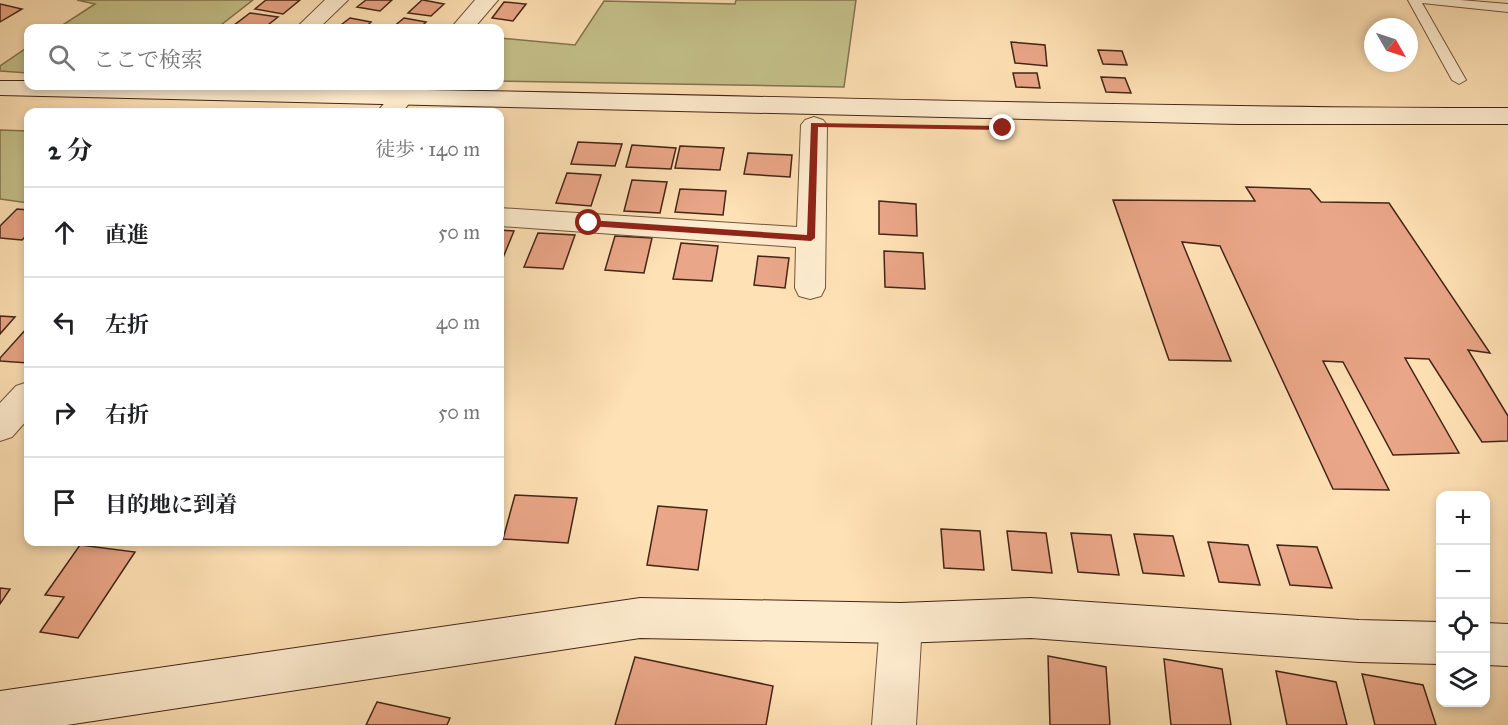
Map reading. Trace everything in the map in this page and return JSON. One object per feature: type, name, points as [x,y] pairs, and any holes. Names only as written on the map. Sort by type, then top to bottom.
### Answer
[{"type":"street","points":[[311,24],[337,0]]},
{"type":"street","points":[[466,24],[487,0]]},
{"type":"street","points":[[0,88],[24,88]]},
{"type":"street","points":[[261,90],[401,98],[1238,116],[1508,116]]},
{"type":"street","points":[[0,107],[51,108]]},
{"type":"street","points":[[504,119],[1239,132],[1508,131]]},
{"type":"street","points":[[810,288],[814,125]]},
{"type":"street","points":[[504,217],[811,238]]},
{"type":"street","points":[[0,427],[24,400]]},
{"type":"street","points":[[0,714],[640,618],[901,622],[1031,618],[1359,641],[1436,643]]},
{"type":"street","points":[[894,725],[901,622]]},
{"type":"street","points":[[1490,644],[1508,645]]},
{"type":"lane","points":[[1414,0],[1459,80]]},
{"type":"lane","points":[[1422,0],[1508,8]]},
{"type":"shaded area","points":[[77,0],[253,0],[222,24],[64,24],[95,4]]},
{"type":"shaded area","points":[[736,0],[856,0],[844,87],[504,81],[504,38],[575,45],[604,1],[735,4]]},
{"type":"shaded area","points":[[24,50],[24,73],[0,71],[0,66]]},
{"type":"shaded area","points":[[0,130],[24,131],[24,202],[0,199]]},
{"type":"building","points":[[266,0],[300,0],[283,14],[255,9]]},
{"type":"building","points":[[366,0],[392,0],[380,11],[357,7]]},
{"type":"building","points":[[422,0],[444,4],[431,16],[408,13]]},
{"type":"building","points":[[504,2],[526,4],[513,21],[492,18]]},
{"type":"building","points":[[0,4],[22,9],[0,22]]},
{"type":"building","points":[[250,13],[278,17],[269,24],[236,24]]},
{"type":"building","points":[[350,18],[371,22],[369,24],[342,24]]},
{"type":"building","points":[[404,18],[426,22],[424,24],[397,24]]},
{"type":"building","points":[[1011,42],[1045,45],[1047,66],[1015,63]]},
{"type":"building","points":[[1098,50],[1122,51],[1127,65],[1103,64]]},
{"type":"building","points":[[1013,73],[1037,73],[1040,88],[1016,87]]},
{"type":"building","points":[[1101,77],[1125,78],[1131,93],[1106,92]]},
{"type":"building","points":[[578,142],[622,144],[615,166],[571,164]]},
{"type":"building","points":[[632,145],[676,148],[671,169],[626,167]]},
{"type":"building","points":[[680,146],[724,148],[720,170],[675,168]]},
{"type":"building","points":[[748,153],[792,155],[790,177],[744,174]]},
{"type":"building","points":[[567,173],[601,175],[591,206],[556,203]]},
{"type":"building","points":[[632,180],[667,182],[660,213],[624,211]]},
{"type":"building","points":[[1246,187],[1310,189],[1321,202],[1389,203],[1490,353],[1468,350],[1508,416],[1508,441],[1482,442],[1429,359],[1405,358],[1459,453],[1393,455],[1343,362],[1323,361],[1389,490],[1333,489],[1220,246],[1182,242],[1231,361],[1169,360],[1113,200],[1255,201]]},
{"type":"building","points":[[680,189],[726,191],[723,215],[675,212]]},
{"type":"building","points":[[879,201],[916,204],[917,236],[879,234]]},
{"type":"building","points":[[17,209],[24,210],[24,238],[22,240],[0,238],[0,226]]},
{"type":"building","points":[[504,230],[514,231],[504,255]]},
{"type":"building","points":[[538,233],[575,235],[563,269],[524,267]]},
{"type":"building","points":[[615,236],[652,238],[644,273],[605,270]]},
{"type":"building","points":[[681,243],[718,246],[712,281],[673,279]]},
{"type":"building","points":[[884,251],[923,253],[925,289],[885,287]]},
{"type":"building","points":[[758,256],[789,258],[785,288],[754,285]]},
{"type":"building","points":[[0,316],[15,317],[0,334]]},
{"type":"building","points":[[24,331],[24,363],[0,361],[0,358]]},
{"type":"building","points":[[515,495],[577,498],[568,543],[504,539]]},
{"type":"building","points":[[658,506],[707,510],[698,570],[647,565]]},
{"type":"building","points":[[941,529],[980,531],[984,570],[944,568]]},
{"type":"building","points":[[1007,531],[1046,533],[1052,573],[1012,570]]},
{"type":"building","points":[[1071,533],[1111,535],[1119,575],[1078,572]]},
{"type":"building","points":[[1134,534],[1173,536],[1184,576],[1143,573]]},
{"type":"building","points":[[1208,542],[1248,545],[1260,585],[1219,582]]},
{"type":"building","points":[[1277,545],[1317,547],[1332,588],[1290,585]]},
{"type":"building","points":[[79,546],[135,552],[78,638],[40,632],[64,597],[45,595]]},
{"type":"building","points":[[0,588],[10,589],[0,604]]},
{"type":"building","points":[[1048,656],[1106,667],[1110,725],[1050,725]]},
{"type":"building","points":[[635,657],[773,686],[766,725],[615,725]]},
{"type":"building","points":[[1164,659],[1222,669],[1231,725],[1171,725]]},
{"type":"building","points":[[1276,671],[1336,682],[1347,725],[1287,725]]},
{"type":"building","points":[[1362,674],[1423,685],[1436,725],[1375,725]]},
{"type":"building","points":[[377,702],[450,718],[447,725],[366,725]]},
{"type":"route","points":[[589,223],[811,238],[814,125],[1003,128]]}]
